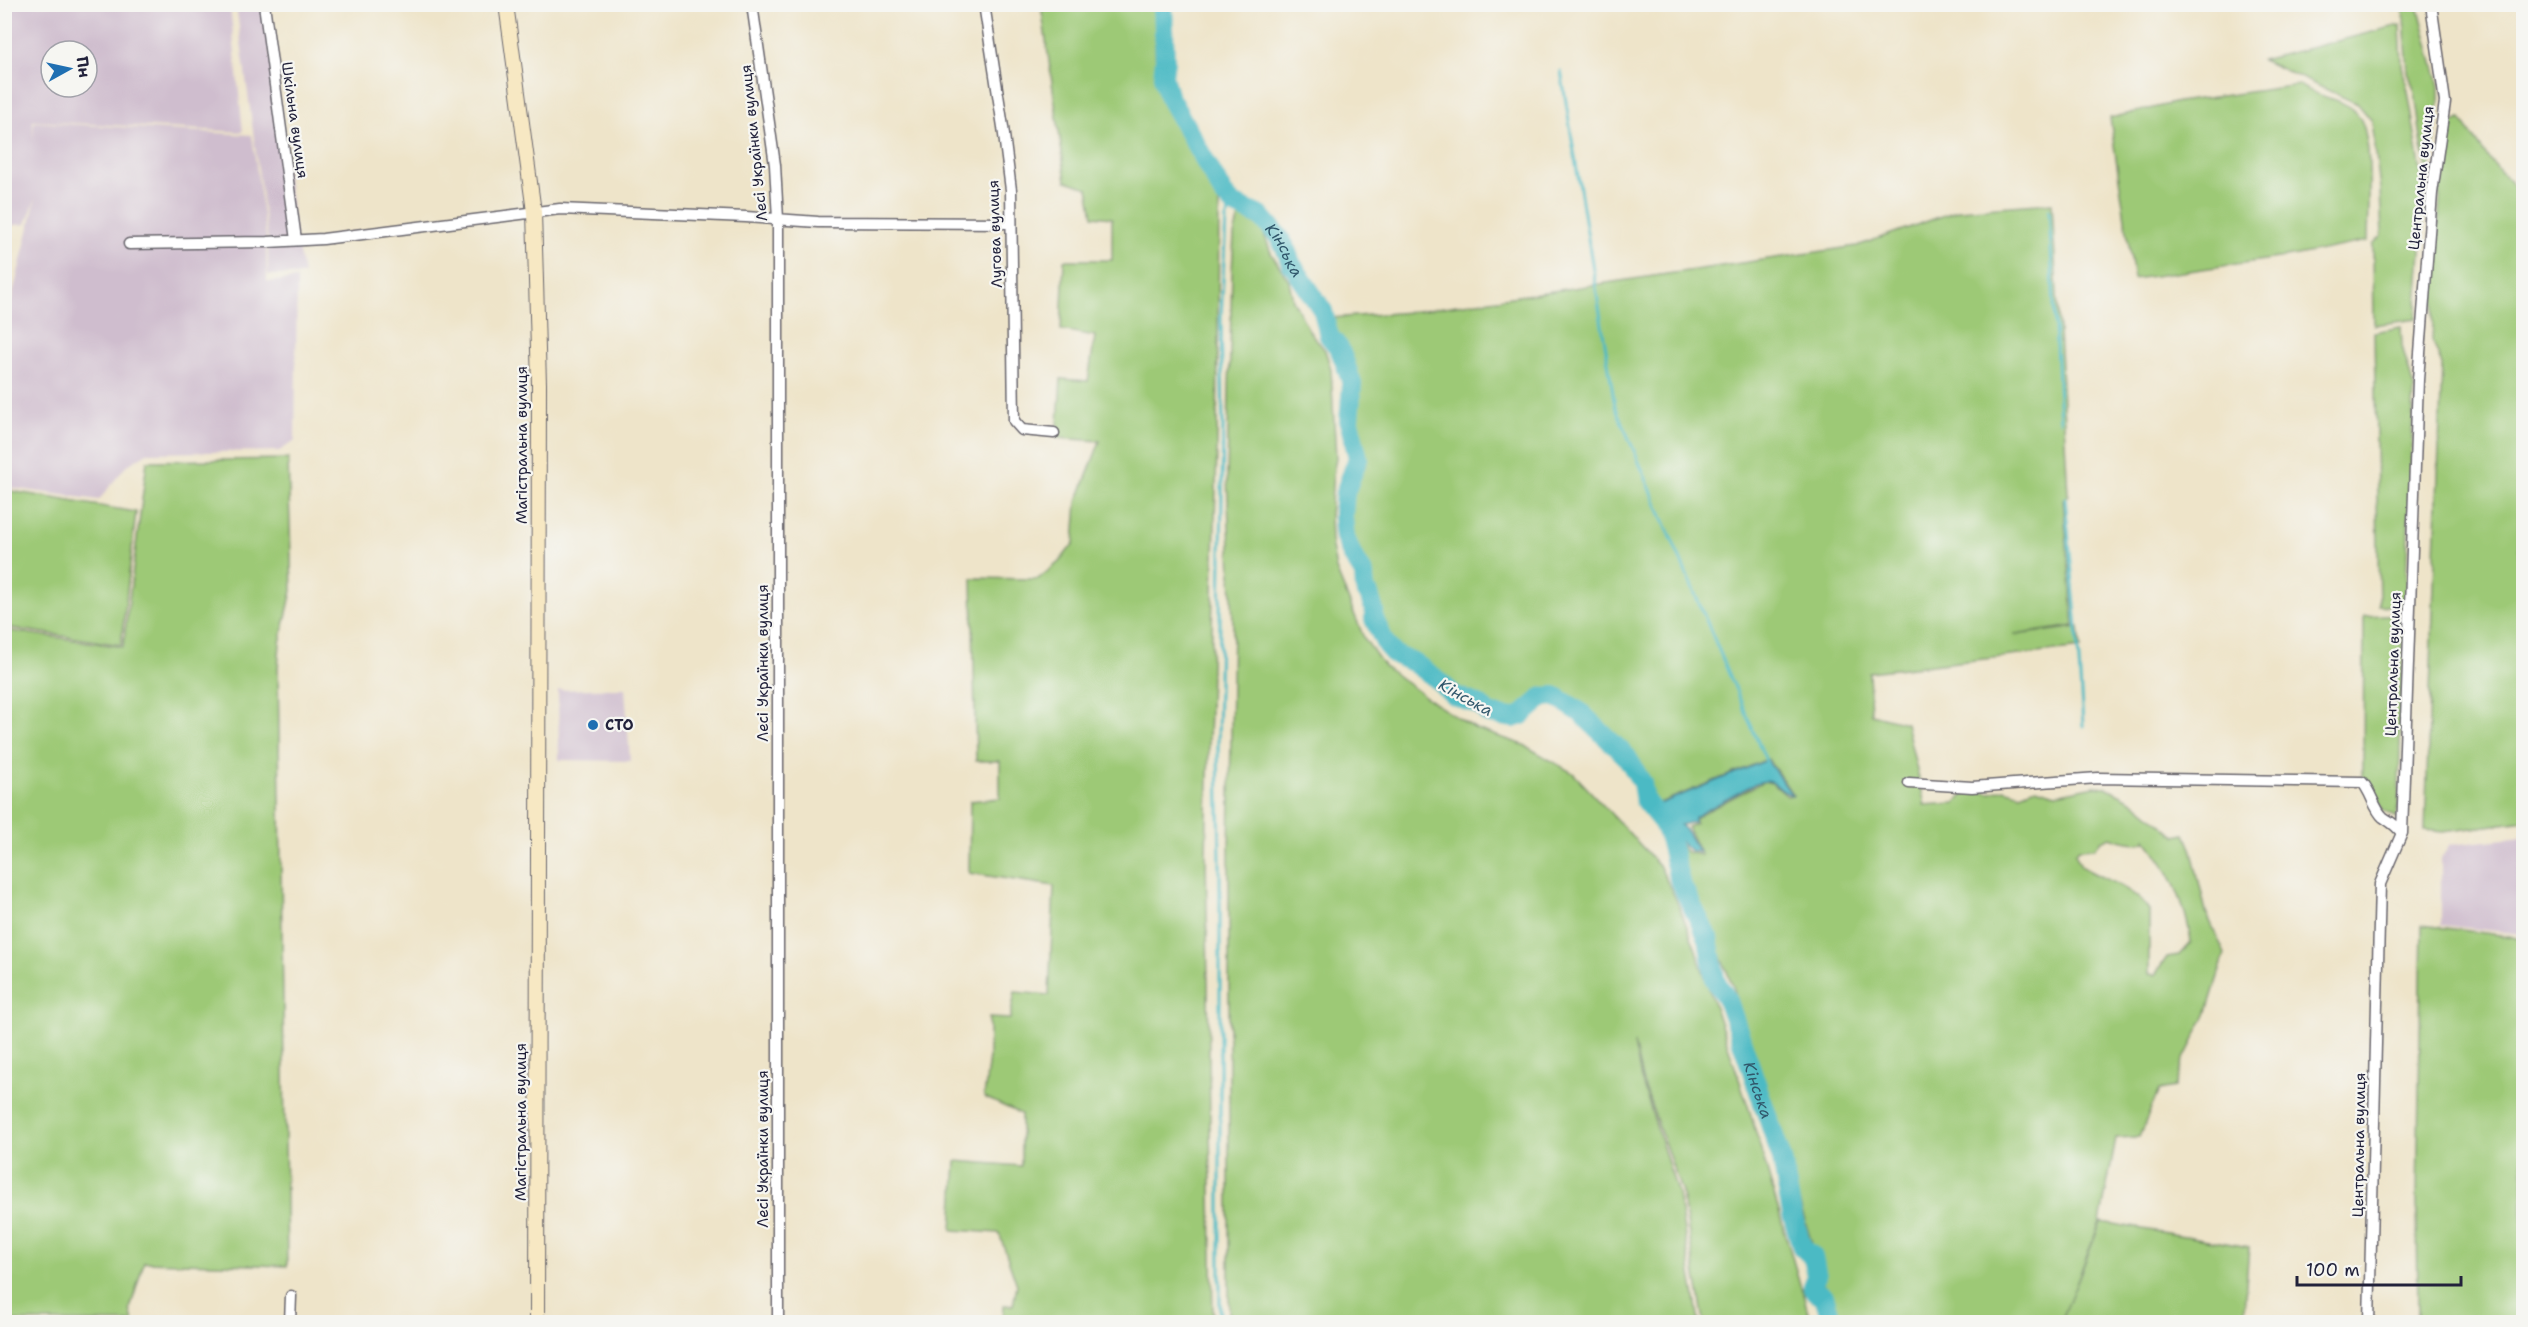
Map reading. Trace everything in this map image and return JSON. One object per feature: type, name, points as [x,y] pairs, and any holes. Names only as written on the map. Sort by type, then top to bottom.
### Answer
[{"type":"main road","name":"Магістральна вулиця","points":[[506,4],[534,212],[539,384],[537,1323]]},
{"type":"street","name":"Шкільна вулиця","points":[[264,4],[296,240]]},
{"type":"street","name":"Лесі Українки вулиця","points":[[752,4],[775,165],[778,219],[778,1323]]},
{"type":"street","name":"Лугова вулиця","points":[[984,4],[1011,190],[1014,421],[1022,430],[1054,433]]},
{"type":"street","name":"Центральна вулиця","points":[[2369,1323],[2380,884],[2402,833],[2418,380],[2432,193],[2445,102],[2431,4]]},
{"type":"street","points":[[129,244],[296,240],[348,236],[569,209],[818,222],[1011,223]]},
{"type":"street","points":[[1910,783],[1972,787],[2098,778],[2362,782],[2369,790],[2382,816],[2394,822],[2402,833]]},
{"type":"street","points":[[290,1323],[291,1296]]},
{"type":"shaded area","points":[[5,5],[230,5],[243,132],[33,121],[34,141],[34,122],[252,135],[266,237],[267,282],[297,279],[295,441],[279,451],[147,453],[126,466],[99,500],[5,487],[5,327],[36,198],[26,224],[5,226]]},
{"type":"shaded area","points":[[236,5],[264,5],[296,240],[304,275],[268,275],[268,242]]},
{"type":"shaded area","name":"СТО","points":[[625,688],[630,761],[559,760],[558,690]]},
{"type":"shaded area","points":[[2523,837],[2523,934],[2441,925],[2441,858],[2450,845]]},
{"type":"green space","points":[[1041,5],[1156,5],[1155,55],[1159,84],[1171,114],[1219,200],[1217,448],[1206,854],[1213,1322],[1003,1322],[1004,1305],[1013,1305],[1017,1285],[999,1233],[952,1230],[956,1161],[1021,1166],[1021,1114],[984,1097],[989,1057],[989,1018],[1010,1019],[1015,992],[1049,995],[1054,886],[969,873],[970,801],[1000,798],[1000,761],[976,761],[972,578],[1038,579],[1059,562],[1074,543],[1077,502],[1100,441],[1057,438],[1061,379],[1088,381],[1095,336],[1061,330],[1064,260],[1112,260],[1112,218],[1093,216],[1088,188],[1066,181]]},
{"type":"green space","points":[[2403,5],[2418,5],[2439,86],[2429,178],[2415,93],[2408,72]]},
{"type":"green space","points":[[2400,25],[2402,66],[2425,198],[2416,319],[2374,325],[2373,245],[2382,236],[2380,190],[2372,121],[2358,104],[2262,60]]},
{"type":"green space","points":[[2299,85],[2344,104],[2357,114],[2363,124],[2368,155],[2368,241],[2292,256],[2134,279],[2110,118],[2178,102]]},
{"type":"green space","points":[[2461,119],[2488,158],[2523,196],[2524,350],[2519,519],[2519,660],[2524,821],[2443,832],[2425,830],[2442,365],[2432,340],[2441,177],[2447,131],[2451,123]]},
{"type":"green space","points":[[2052,203],[2068,495],[2063,499],[2074,626],[2014,635],[2079,627],[2081,648],[1869,672],[1871,714],[1906,723],[1925,805],[1955,803],[1969,790],[1991,793],[2004,789],[2021,794],[2036,788],[2056,794],[2095,786],[2106,787],[2133,801],[2177,836],[2185,834],[2192,851],[2206,912],[2225,954],[2206,1015],[2183,1061],[2175,1087],[2159,1090],[2139,1137],[2116,1138],[2100,1222],[2061,1322],[1836,1322],[1733,986],[1679,859],[1677,842],[1687,852],[1701,855],[1687,827],[1696,823],[1694,818],[1764,781],[1772,783],[1787,796],[1793,795],[1768,759],[1652,806],[1648,802],[1645,778],[1628,752],[1600,723],[1570,700],[1555,693],[1541,691],[1513,713],[1494,711],[1455,689],[1389,643],[1367,570],[1355,552],[1348,522],[1351,494],[1366,464],[1355,418],[1356,388],[1331,318],[1410,312],[1857,246],[1959,210]],"holes":[[[2110,837],[2137,843],[2146,841],[2145,838],[2169,874],[2181,900],[2191,942],[2179,955],[2167,957],[2155,975],[2149,974],[2149,910],[2127,889],[2081,866],[2075,853],[2079,849],[2095,848],[2101,841]]]},
{"type":"green space","points":[[1239,216],[1259,226],[1263,231],[1271,253],[1289,281],[1293,300],[1310,332],[1325,350],[1331,369],[1336,458],[1330,517],[1331,541],[1336,569],[1364,638],[1384,666],[1437,705],[1476,729],[1524,745],[1573,773],[1659,865],[1676,899],[1695,947],[1750,1112],[1811,1322],[1704,1322],[1682,1193],[1642,1079],[1634,1043],[1641,1079],[1678,1194],[1699,1322],[1229,1322],[1229,851],[1233,624],[1227,475],[1232,271],[1234,235]]},
{"type":"green space","points":[[2401,327],[2402,346],[2414,388],[2405,607],[2379,605],[2374,332]]},
{"type":"green space","points":[[288,459],[292,591],[280,643],[278,669],[287,1266],[144,1262],[130,1309],[133,1322],[5,1321],[5,630],[123,647],[147,461]]},
{"type":"green space","points":[[5,490],[136,512],[121,645],[5,627]]},
{"type":"green space","points":[[2404,614],[2398,818],[2383,811],[2371,784],[2363,776],[2364,616]]},
{"type":"green space","points":[[2422,925],[2523,938],[2523,1322],[2418,1322],[2417,1197]]},
{"type":"green space","points":[[2101,1222],[2249,1247],[2243,1322],[2105,1322],[2062,1319]]},
{"type":"water","points":[[1767,760],[1792,795],[1769,781],[1756,783],[1694,817],[1694,822],[1680,825],[1699,852],[1691,851],[1676,838],[1676,845],[1668,847],[1662,826],[1647,809]]},
{"type":"waterway","name":"Кінська","points":[[1163,4],[1165,60],[1163,76],[1168,95],[1223,193],[1233,204],[1262,217],[1279,237],[1291,263],[1323,311],[1329,336],[1339,348],[1345,363],[1352,384],[1349,421],[1358,458],[1345,493],[1343,516],[1345,537],[1352,555],[1364,574],[1365,590],[1369,594],[1374,619],[1386,645],[1394,654],[1414,663],[1454,695],[1481,706],[1488,714],[1513,718],[1522,715],[1543,697],[1555,696],[1580,712],[1627,757],[1642,783],[1645,801],[1663,823],[1680,882],[1708,938],[1715,980],[1728,1001],[1782,1159],[1792,1214],[1802,1247],[1813,1257],[1817,1276],[1812,1289],[1824,1296],[1832,1322]]},
{"type":"waterway","points":[[1561,71],[1615,406],[1767,763]]},
{"type":"waterway","points":[[1220,1322],[1218,749],[1223,427],[1221,318],[1226,219],[1233,204]]},
{"type":"waterway","points":[[2049,210],[2060,421]]},
{"type":"waterway","points":[[2524,422],[2521,520],[2524,715]]},
{"type":"waterway","points":[[2065,498],[2083,726]]},
{"type":"place","name":"СТО","points":[[593,725]]}]
